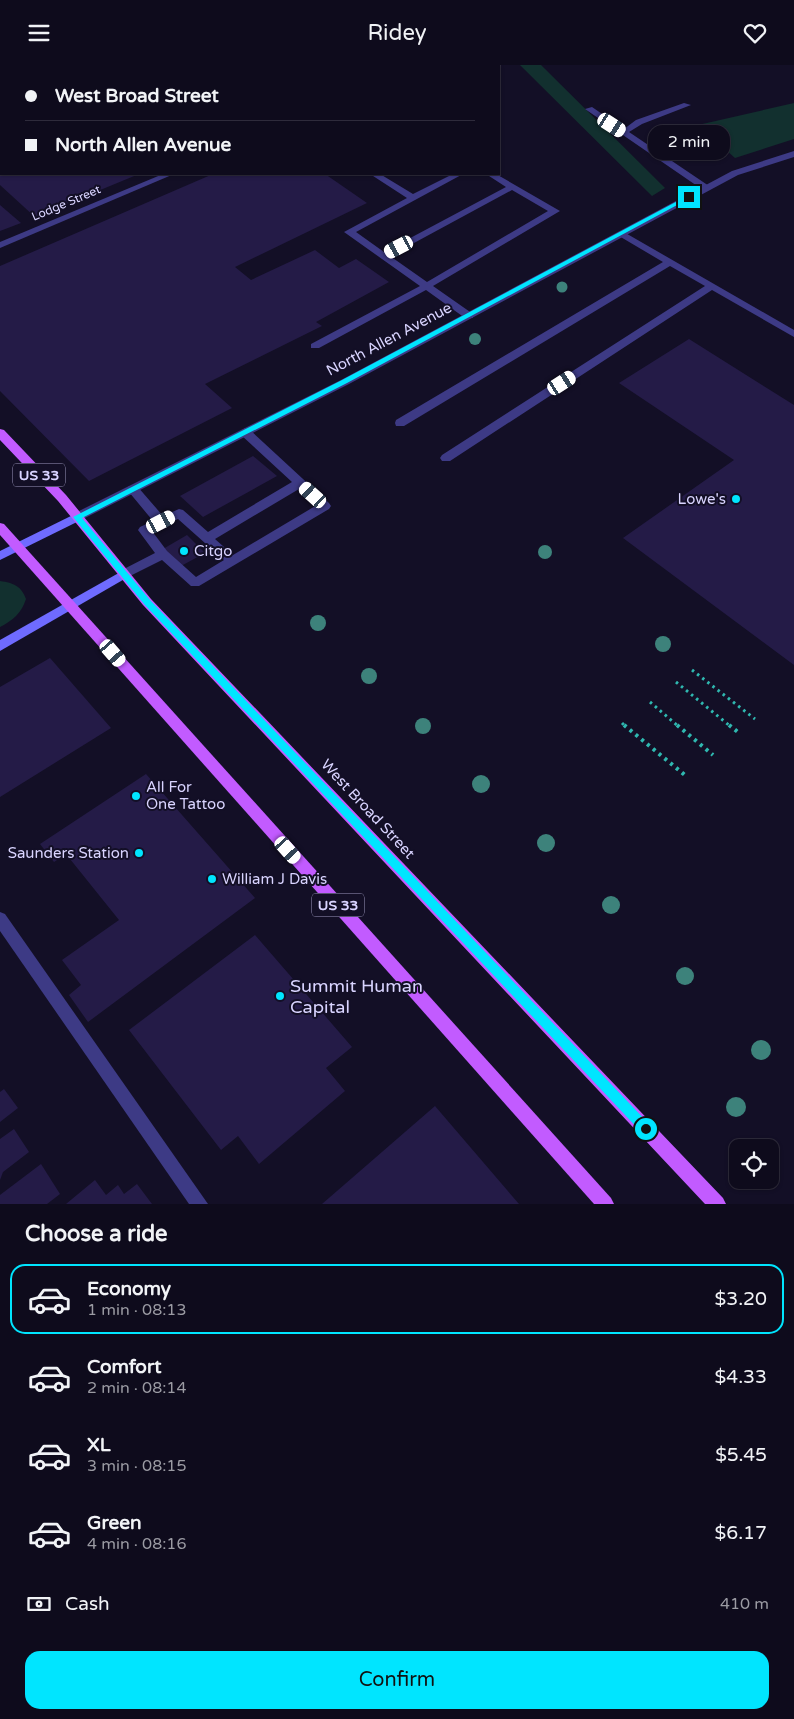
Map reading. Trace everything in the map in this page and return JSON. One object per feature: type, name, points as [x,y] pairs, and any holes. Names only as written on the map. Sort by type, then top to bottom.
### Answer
[{"type":"main road","name":"West Broad Street","points":[[0,433],[62,498],[147,602],[717,1204]]},
{"type":"main road","name":"US 33","points":[[0,527],[606,1204]]},
{"type":"street","points":[[624,132],[639,122],[687,105]]},
{"type":"street","points":[[589,109],[706,188]]},
{"type":"street","name":"North Allen Avenue","points":[[0,556],[245,433],[735,173],[794,153]]},
{"type":"street","name":"Lodge Street","points":[[0,245],[168,175]]},
{"type":"street","points":[[376,175],[413,198]]},
{"type":"street","points":[[457,175],[349,232],[468,316]]},
{"type":"street","points":[[315,346],[427,286],[555,211],[492,175]]},
{"type":"street","points":[[383,255],[512,187]]},
{"type":"street","points":[[622,233],[794,334]]},
{"type":"street","points":[[400,423],[670,262]]},
{"type":"street","points":[[446,458],[712,286]]},
{"type":"street","points":[[233,561],[179,513],[144,530],[163,554],[195,583],[233,561],[326,506],[245,433]]},
{"type":"street","points":[[207,538],[300,483]]},
{"type":"street","points":[[133,489],[161,522]]},
{"type":"street","points":[[0,646],[124,574],[163,554]]},
{"type":"street","points":[[0,919],[199,1204]]},
{"type":"path","points":[[692,670],[755,719]]},
{"type":"path","points":[[676,682],[739,733]]},
{"type":"path","points":[[650,702],[712,755]]},
{"type":"path","points":[[622,723],[686,776]]},
{"type":"green space","points":[[520,65],[541,65],[665,188],[652,196]]},
{"type":"green space","points":[[794,103],[794,139],[735,158],[698,125]]},
{"type":"green space","points":[[0,581],[16,586],[22,591],[26,599],[22,609],[16,616],[0,627]]},
{"type":"building","points":[[0,175],[137,175],[35,217],[0,185]]},
{"type":"building","points":[[211,175],[326,175],[367,203],[235,267],[251,280],[315,250],[339,268],[356,259],[389,282],[316,322],[322,326],[205,384],[232,408],[89,481],[0,391],[0,266]]},
{"type":"building","points":[[0,205],[21,223],[0,231]]},
{"type":"building","name":"Lowe's","points":[[689,339],[794,405],[794,665],[623,538],[734,460],[619,383]]},
{"type":"building","points":[[253,456],[277,476],[203,517],[180,496]]},
{"type":"building","name":"Citgo","points":[[187,535],[205,553],[181,566],[163,549]]},
{"type":"building","points":[[50,658],[111,728],[0,797],[0,687]]},
{"type":"building","points":[[146,774],[255,898],[88,1022],[69,995],[81,985],[62,960],[119,920],[66,854],[54,862],[40,844]]},
{"type":"building","points":[[255,935],[352,1047],[326,1068],[345,1091],[259,1164],[238,1136],[221,1150],[129,1030]]},
{"type":"building","points":[[4,1089],[18,1108],[0,1122],[0,1092]]},
{"type":"building","points":[[435,1106],[519,1204],[322,1204]]},
{"type":"building","points":[[14,1129],[29,1152],[3,1172],[0,1180],[0,1139]]},
{"type":"building","points":[[41,1164],[60,1194],[47,1204],[0,1204],[0,1195]]},
{"type":"building","points":[[95,1180],[106,1195],[118,1185],[124,1194],[137,1184],[152,1204],[66,1204]]},
{"type":"place","name":"Lowe's","points":[[736,499]]},
{"type":"place","name":"Citgo","points":[[184,551]]},
{"type":"place","name":"All For One Tattoo","points":[[136,796]]},
{"type":"place","name":"Saunders Station","points":[[139,853]]},
{"type":"place","name":"William J Davis","points":[[212,879]]},
{"type":"place","name":"Summit Human Capital","points":[[280,996]]},
{"type":"route","points":[[646,1129],[147,602],[77,517],[345,382],[689,197]]}]
